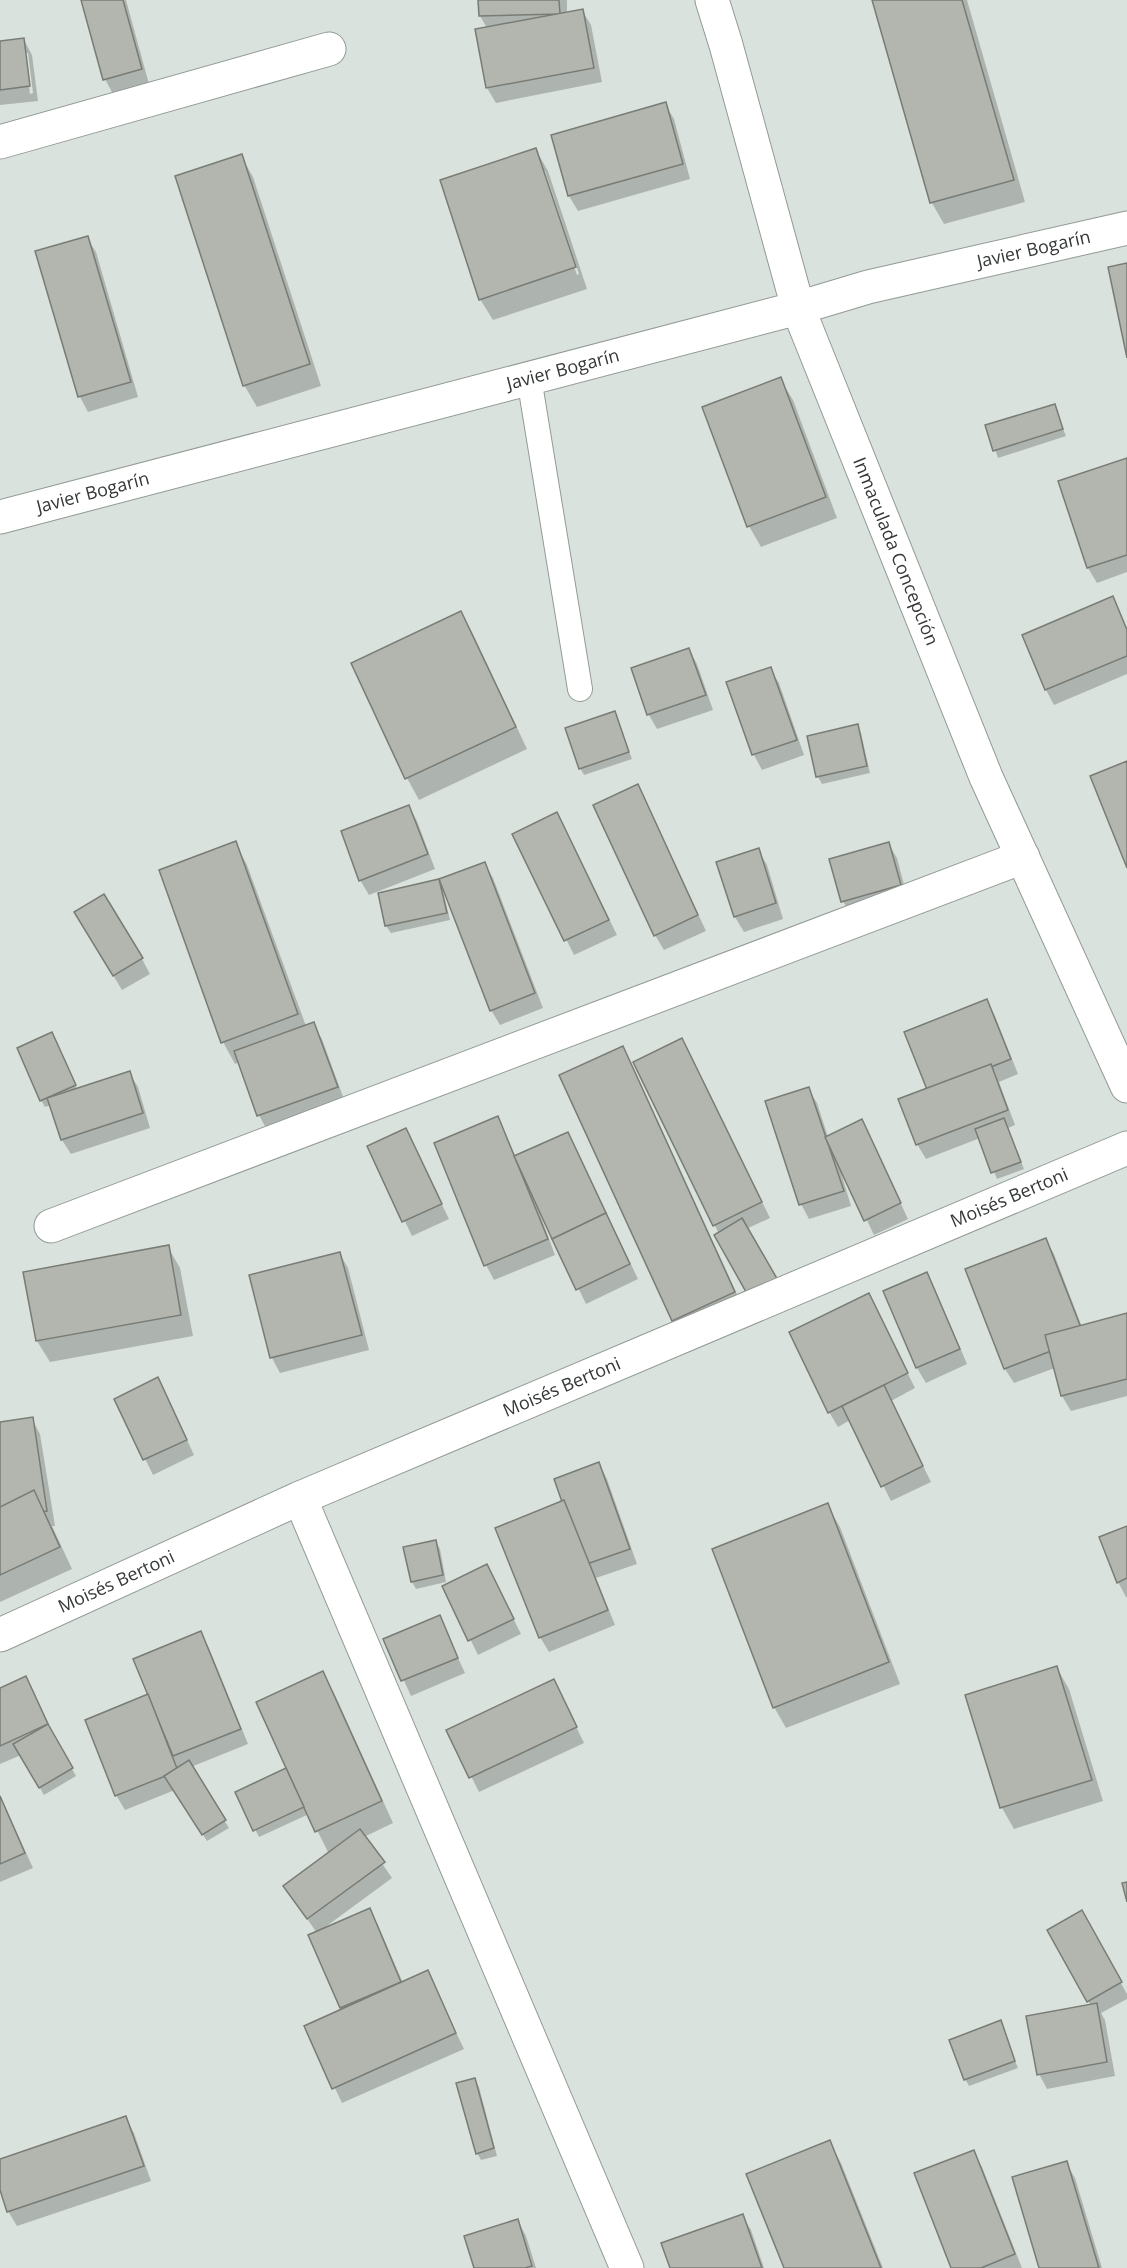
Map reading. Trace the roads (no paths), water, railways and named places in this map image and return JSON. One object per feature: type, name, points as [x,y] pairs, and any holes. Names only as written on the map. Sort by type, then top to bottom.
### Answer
[{"type":"street","name":"Inmaculada Concepción","points":[[712,0],[798,308],[986,777],[1127,1086]]},
{"type":"street","points":[[0,142],[328,49]]},
{"type":"street","name":"Javier Bogarín","points":[[0,517],[798,308],[868,287],[1127,228]]},
{"type":"street","points":[[51,1226],[1023,857]]},
{"type":"street","name":"Moisés Bertoni","points":[[0,1635],[300,1498],[1127,1148]]},
{"type":"street","points":[[300,1498],[627,2268]]},
{"type":"lane","points":[[529,378],[580,689]]}]
